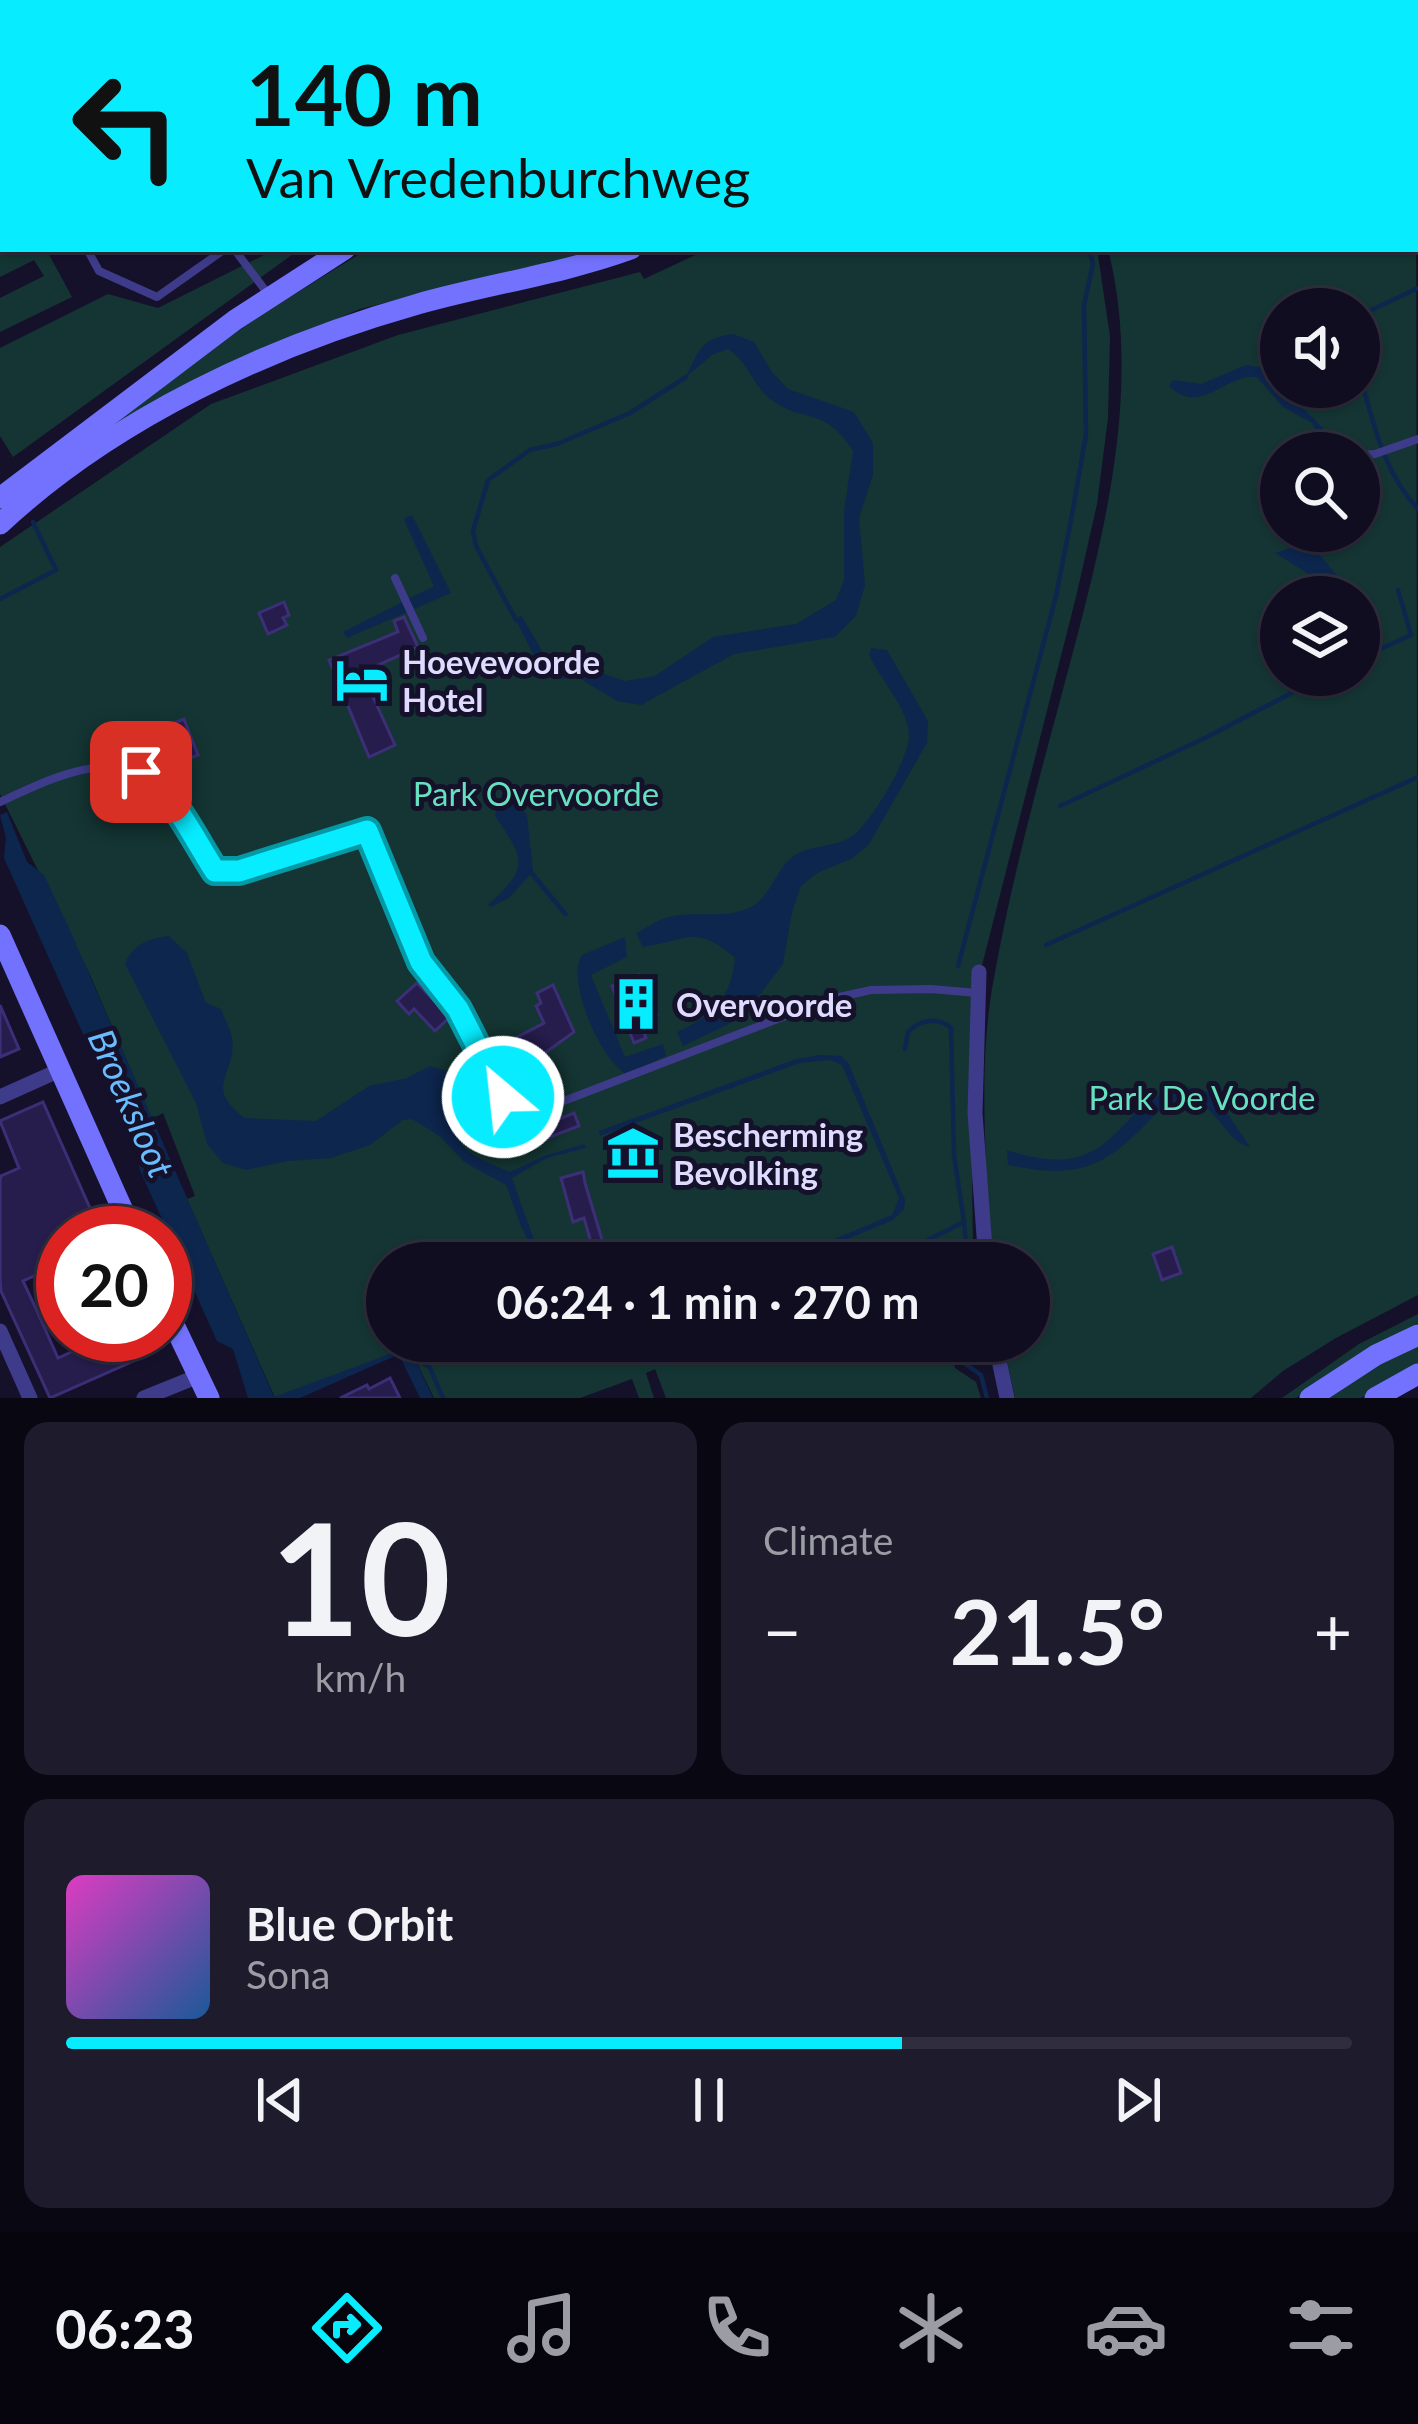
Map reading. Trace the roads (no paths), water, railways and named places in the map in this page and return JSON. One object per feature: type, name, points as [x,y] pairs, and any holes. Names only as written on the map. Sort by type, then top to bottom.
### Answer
[{"type":"main road","points":[[0,524],[24,491],[269,296],[340,252]]},
{"type":"main road","points":[[0,498],[24,491],[138,424],[286,350],[421,303],[621,252]]},
{"type":"main road","points":[[0,935],[121,1206]]},
{"type":"main road","points":[[1310,1398],[1331,1381],[1418,1335]]},
{"type":"main road","points":[[1375,1398],[1418,1374]]},
{"type":"main road","points":[[197,1387],[209,1398]]},
{"type":"street","points":[[979,972],[975,1113],[984,1242]]},
{"type":"street","points":[[0,1097],[60,1070]]},
{"type":"street","points":[[0,1330],[30,1398]]},
{"type":"street","points":[[999,1362],[1007,1398]]},
{"type":"street","points":[[144,1398],[197,1387]]},
{"type":"lane","points":[[87,252],[99,271],[158,297],[221,252]]},
{"type":"lane","points":[[236,252],[269,296]]},
{"type":"lane","points":[[1380,452],[1418,439]]},
{"type":"lane","points":[[394,578],[423,638]]},
{"type":"lane","points":[[0,802],[98,766],[141,772],[180,809],[215,871],[239,871],[367,831],[421,962],[458,1009],[503,1097],[525,1112],[646,1073],[830,999],[871,990],[931,988],[976,993]]},
{"type":"water","points":[[733,334],[754,342],[788,389],[854,412],[873,443],[873,475],[859,518],[865,585],[856,616],[835,637],[734,654],[641,705],[617,701],[579,678],[554,679],[541,670],[516,620],[521,615],[551,666],[583,667],[625,681],[655,676],[713,637],[796,624],[836,600],[844,580],[844,511],[853,451],[823,421],[772,400],[728,349],[712,355],[686,377],[702,347]]},
{"type":"water","points":[[1246,365],[1260,367],[1260,380],[1245,378],[1203,396],[1181,394],[1169,386],[1173,380],[1201,384]]},
{"type":"water","points":[[1285,408],[1303,408],[1325,432],[1316,432],[1312,423]]},
{"type":"water","points":[[412,515],[451,593],[347,638],[343,632],[434,586],[405,522]]},
{"type":"water","points":[[1314,552],[1337,576],[1312,576],[1275,553]]},
{"type":"water","points":[[871,648],[887,650],[928,721],[927,743],[869,844],[801,886],[783,964],[743,1017],[683,1046],[677,1032],[718,1004],[729,985],[735,958],[700,938],[643,947],[636,933],[669,917],[751,907],[791,858],[859,830],[896,775],[909,736],[904,715],[869,654]]},
{"type":"water","points":[[499,800],[513,800],[527,815],[533,871],[569,915],[564,916],[530,875],[509,898],[488,905],[511,881],[518,863],[513,844],[495,816]]},
{"type":"water","points":[[7,812],[27,862],[44,875],[191,1206],[156,1206],[139,1168],[144,1145],[104,1052],[88,1045],[4,858],[6,838],[0,815]]},
{"type":"water","points":[[169,936],[187,953],[206,1003],[221,1009],[232,1037],[223,1088],[232,1107],[245,1118],[316,1121],[369,1086],[407,1078],[430,1066],[454,1073],[459,1082],[460,1140],[473,1155],[510,1172],[544,1156],[584,1144],[586,1148],[547,1158],[512,1178],[537,1242],[530,1242],[506,1185],[464,1162],[441,1137],[412,1119],[403,1120],[370,1145],[331,1158],[246,1170],[223,1163],[207,1144],[196,1103],[125,964],[132,952]]},
{"type":"water","points":[[625,937],[627,957],[591,975],[625,1057],[663,1044],[666,1056],[627,1074],[597,1038],[578,982],[582,955]]},
{"type":"water","points":[[841,1056],[849,1064],[905,1200],[904,1209],[893,1220],[840,1242],[827,1242],[892,1215],[899,1198],[842,1065],[831,1060],[800,1063],[600,1136],[599,1131],[796,1059]]},
{"type":"water","points":[[1187,1087],[1206,1091],[1219,1101],[1250,1147],[1233,1137],[1204,1106],[1184,1100],[1167,1105],[1113,1153],[1083,1168],[1049,1171],[1008,1165],[1007,1150],[1045,1159],[1073,1158],[1095,1150],[1143,1107],[1162,1094]]},
{"type":"water","points":[[192,1209],[274,1397],[368,1362],[381,1362],[300,1398],[248,1398],[233,1349],[217,1341],[192,1286]]},
{"type":"water","points":[[402,1362],[416,1362],[433,1398],[420,1398]]},
{"type":"waterway","points":[[958,966],[1056,596],[1071,520],[1086,435],[1084,305],[1093,264],[1090,252]]},
{"type":"waterway","points":[[1380,306],[1418,288]]},
{"type":"waterway","points":[[516,620],[476,546],[473,531],[488,480],[530,450],[557,444],[630,413],[686,377]]},
{"type":"waterway","points":[[1369,408],[1387,462],[1418,509]]},
{"type":"waterway","name":"Broeksloot","points":[[0,599],[56,570],[33,522]]},
{"type":"waterway","points":[[1380,649],[1411,635],[1398,590]]},
{"type":"waterway","points":[[1060,806],[1286,696]]},
{"type":"waterway","points":[[1046,945],[1418,777]]},
{"type":"waterway","points":[[905,1049],[908,1032],[918,1025],[935,1021],[951,1028],[954,1155],[964,1222],[924,1242]]},
{"type":"waterway","points":[[964,1222],[966,1242]]},
{"type":"waterway","name":"Broeksloot","points":[[422,1362],[430,1368],[443,1398]]},
{"type":"waterway","points":[[963,1362],[981,1375],[987,1398]]},
{"type":"place","name":"Hoevevoorde Hotel","points":[[362,680]]},
{"type":"place","name":"Overvoorde","points":[[636,1004]]},
{"type":"place","name":"Bescherming Bevolking","points":[[633,1153]]},
{"type":"park label","name":"Park Overvoorde","points":[[536,793]]},
{"type":"park label","name":"Park De Voorde","points":[[1202,1097]]}]
